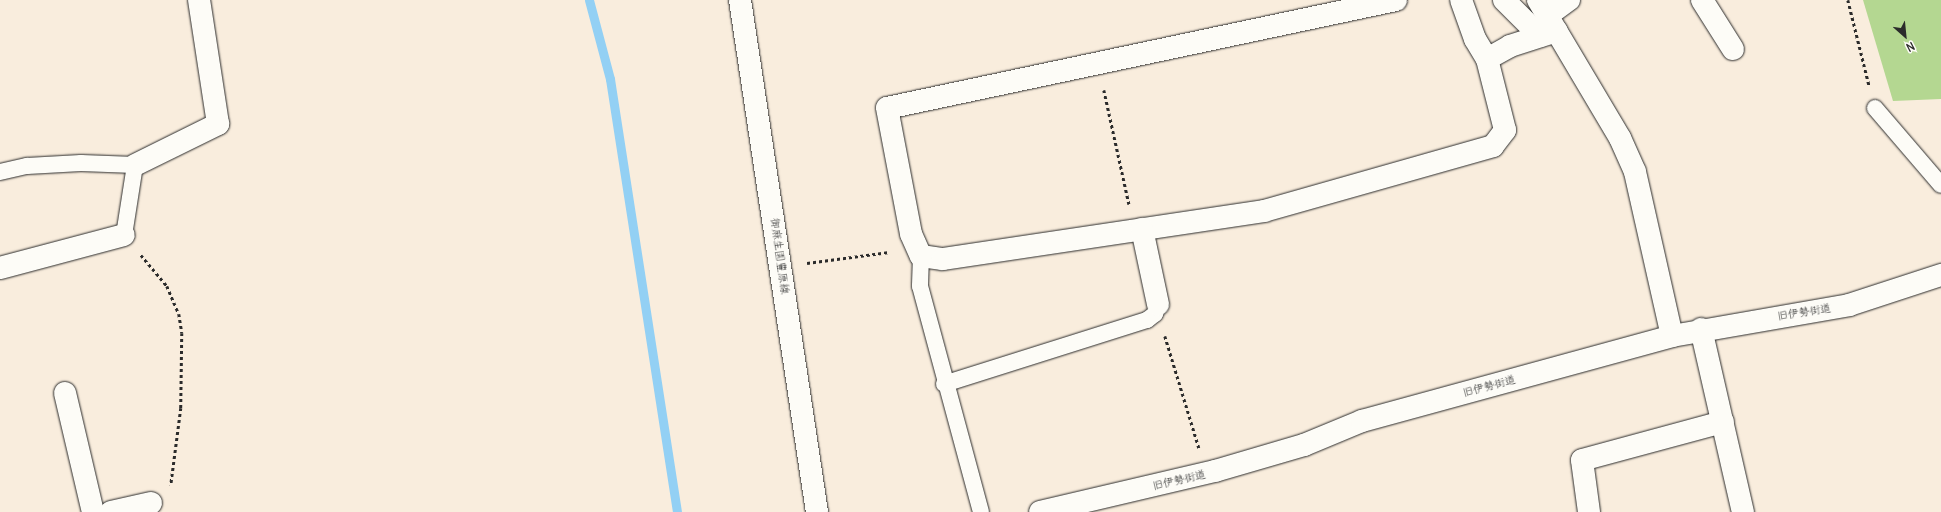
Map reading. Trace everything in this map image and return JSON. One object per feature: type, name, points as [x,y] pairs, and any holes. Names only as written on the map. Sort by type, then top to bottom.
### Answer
[{"type":"street","points":[[135,165],[218,124],[198,0]]},
{"type":"street","name":"御麻生園豊原線","points":[[740,0],[817,512]]},
{"type":"street","points":[[1396,0],[1100,65],[886,108],[910,234],[919,252],[943,259],[1264,212],[1493,146],[1505,130],[1487,59],[1475,39],[1461,0]]},
{"type":"street","points":[[1504,0],[1546,20],[1620,138],[1635,172],[1672,336]]},
{"type":"street","points":[[1487,59],[1510,46],[1546,20],[1569,0]]},
{"type":"street","points":[[1702,0],[1733,49]]},
{"type":"street","points":[[1142,230],[1156,309]]},
{"type":"street","points":[[0,268],[124,235]]},
{"type":"street","name":"旧伊勢街道","points":[[1040,512],[1207,473],[1304,445],[1362,421],[1672,336],[1701,329],[1849,305],[1941,275]]},
{"type":"street","points":[[1701,329],[1743,512]]},
{"type":"street","points":[[65,393],[93,512]]},
{"type":"street","points":[[1589,512],[1582,460],[1723,422]]},
{"type":"street","points":[[111,512],[151,503]]},
{"type":"lane","points":[[1875,108],[1941,185]]},
{"type":"lane","points":[[0,172],[66,164],[135,165],[124,235]]},
{"type":"lane","points":[[919,252],[920,286],[944,384],[981,512]]},
{"type":"lane","points":[[944,384],[1147,320],[1156,309]]},
{"type":"path","points":[[1848,0],[1875,108]]},
{"type":"path","points":[[1100,65],[1130,211],[1142,230]]},
{"type":"path","points":[[124,235],[167,286],[179,314],[183,382],[170,493]]},
{"type":"path","points":[[802,264],[919,252]]},
{"type":"path","points":[[1156,309],[1207,473]]},
{"type":"green space","points":[[1863,0],[1941,0],[1941,99],[1893,101]]},
{"type":"waterway","points":[[589,0],[610,79],[677,512]]}]
